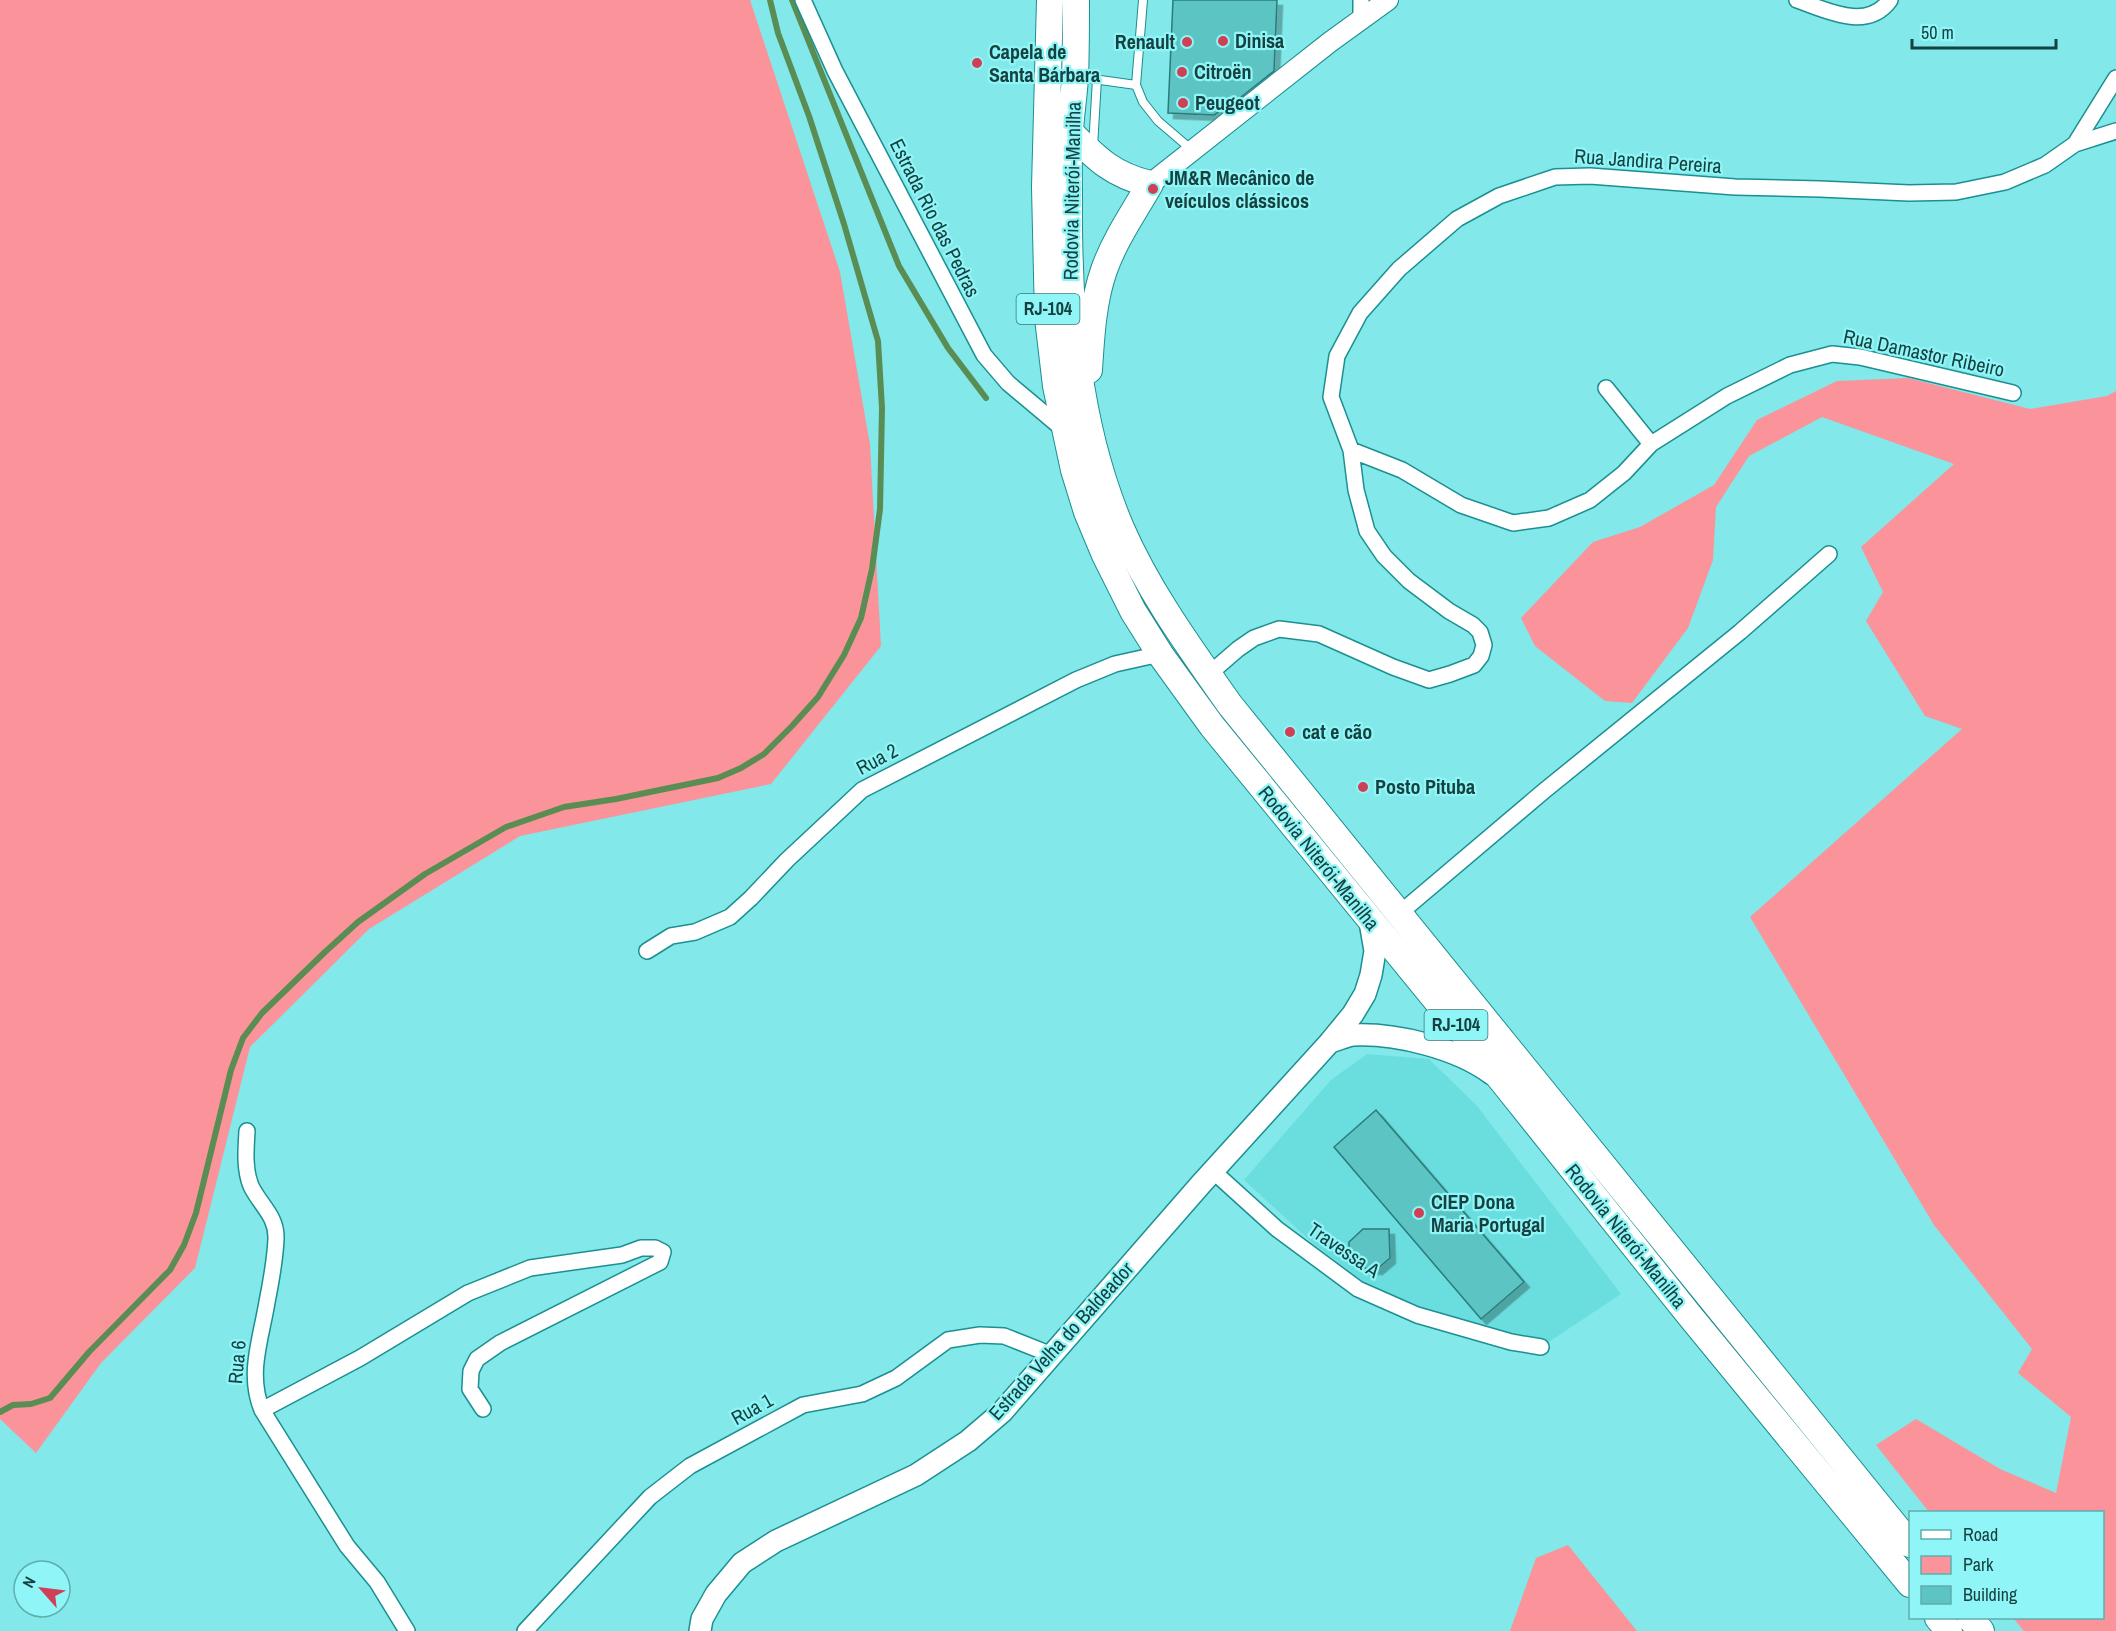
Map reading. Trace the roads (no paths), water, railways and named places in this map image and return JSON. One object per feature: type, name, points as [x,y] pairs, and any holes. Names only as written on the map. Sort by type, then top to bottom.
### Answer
[{"type":"highway","name":"Rodovia Niterói-Manilha","points":[[1050,0],[1045,187],[1048,318],[1056,386],[1064,430],[1087,512],[1133,611],[1160,654],[1212,726],[1503,1082],[1690,1316],[1909,1582]]},
{"type":"highway","name":"Rodovia Niterói-Manilha","points":[[1076,0],[1086,78],[1070,132],[1070,279],[1073,330],[1098,461],[1121,526],[1146,580],[1208,675],[1237,714],[1909,1542]]},
{"type":"highway","points":[[1070,132],[1092,154],[1118,174],[1150,184],[1118,239],[1104,271],[1091,343],[1086,406]]},
{"type":"highway","points":[[1972,1619],[1981,1631]]},
{"type":"main road","name":"Estrada Velha do Baldeador","points":[[700,1631],[702,1619],[716,1593],[742,1563],[776,1541],[916,1475],[968,1441],[1002,1412],[1353,1014],[1365,994],[1371,975],[1375,951],[1370,922]]},
{"type":"main road","points":[[1330,1042],[1350,1035],[1372,1035],[1426,1045],[1479,1064],[1503,1082]]},
{"type":"street","name":"Estrada Rio das Pedras","points":[[803,0],[835,71],[984,355],[1008,383],[1064,430]]},
{"type":"street","points":[[1150,184],[1193,151],[1361,10],[1388,0]]},
{"type":"street","points":[[1797,0],[1849,17],[1870,16],[1890,0]]},
{"type":"street","points":[[2075,144],[2116,78]]},
{"type":"street","name":"Rua Jandira Pereira","points":[[1208,675],[1254,638],[1280,629],[1319,634],[1393,667],[1429,680],[1474,665],[1481,656],[1484,645],[1480,632],[1409,581],[1384,556],[1367,531],[1356,490],[1351,450],[1331,397],[1337,356],[1360,313],[1399,270],[1457,219],[1499,196],[1555,177],[1590,176],[1735,187],[1909,193],[1956,192],[2005,182],[2045,165],[2075,144],[2116,131]]},
{"type":"street","name":"Rua Damastor Ribeiro","points":[[1351,450],[1402,470],[1461,505],[1513,523],[1549,518],[1590,500],[1624,473],[1651,444],[1727,396],[1790,365],[1832,354],[1860,357],[2013,393]]},
{"type":"street","points":[[1606,388],[1651,444]]},
{"type":"street","points":[[1400,913],[1544,791],[1740,632],[1829,554]]},
{"type":"street","name":"Rua 2","points":[[647,951],[671,936],[695,932],[730,916],[751,898],[786,860],[862,790],[1076,680],[1116,664],[1160,654]]},
{"type":"street","name":"Rua 6","points":[[246,1131],[246,1167],[251,1186],[274,1222],[276,1238],[267,1301],[254,1366],[256,1396],[261,1410],[347,1546],[377,1582],[407,1631]]},
{"type":"street","name":"Travessa A","points":[[1213,1171],[1277,1229],[1358,1289],[1417,1315],[1502,1339],[1540,1347]]},
{"type":"street","points":[[261,1410],[360,1358],[468,1293],[530,1268],[621,1255],[641,1248],[656,1248],[663,1252],[660,1262],[500,1343],[477,1359],[471,1371],[470,1389],[483,1408]]},
{"type":"street","name":"Rua 1","points":[[525,1631],[650,1497],[690,1466],[803,1405],[862,1394],[896,1378],[948,1340],[980,1335],[1004,1336],[1052,1355]]},
{"type":"lane","points":[[1143,0],[1136,85],[1143,102],[1158,121],[1193,151]]},
{"type":"lane","points":[[1092,154],[1086,78],[1136,85]]},
{"type":"waterway","points":[[0,1412],[13,1405],[31,1404],[50,1398],[89,1352],[170,1270],[184,1245],[196,1213],[231,1070],[243,1038],[262,1013],[358,922],[425,874],[506,827],[564,807],[718,778],[741,768],[764,754],[792,726],[818,697],[844,655],[861,618],[872,569],[880,509],[882,408],[878,341],[844,224],[809,116],[778,33],[770,0]]},
{"type":"waterway","points":[[792,0],[899,266],[948,348],[986,398]]},
{"type":"place","name":"Dinisa","points":[[1223,41]]},
{"type":"place","name":"Renault","points":[[1187,42]]},
{"type":"place","name":"Capela de Santa Bárbara","points":[[977,63]]},
{"type":"place","name":"Citroën","points":[[1182,72]]},
{"type":"place","name":"Peugeot","points":[[1183,103]]},
{"type":"place","name":"JM&R Mecânico de veículos clássicos","points":[[1153,189]]},
{"type":"place","name":"cat e cão","points":[[1290,732]]},
{"type":"place","name":"Posto Pituba","points":[[1363,787]]},
{"type":"place","name":"CIEP Dona Maria Portugal","points":[[1419,1213]]}]
